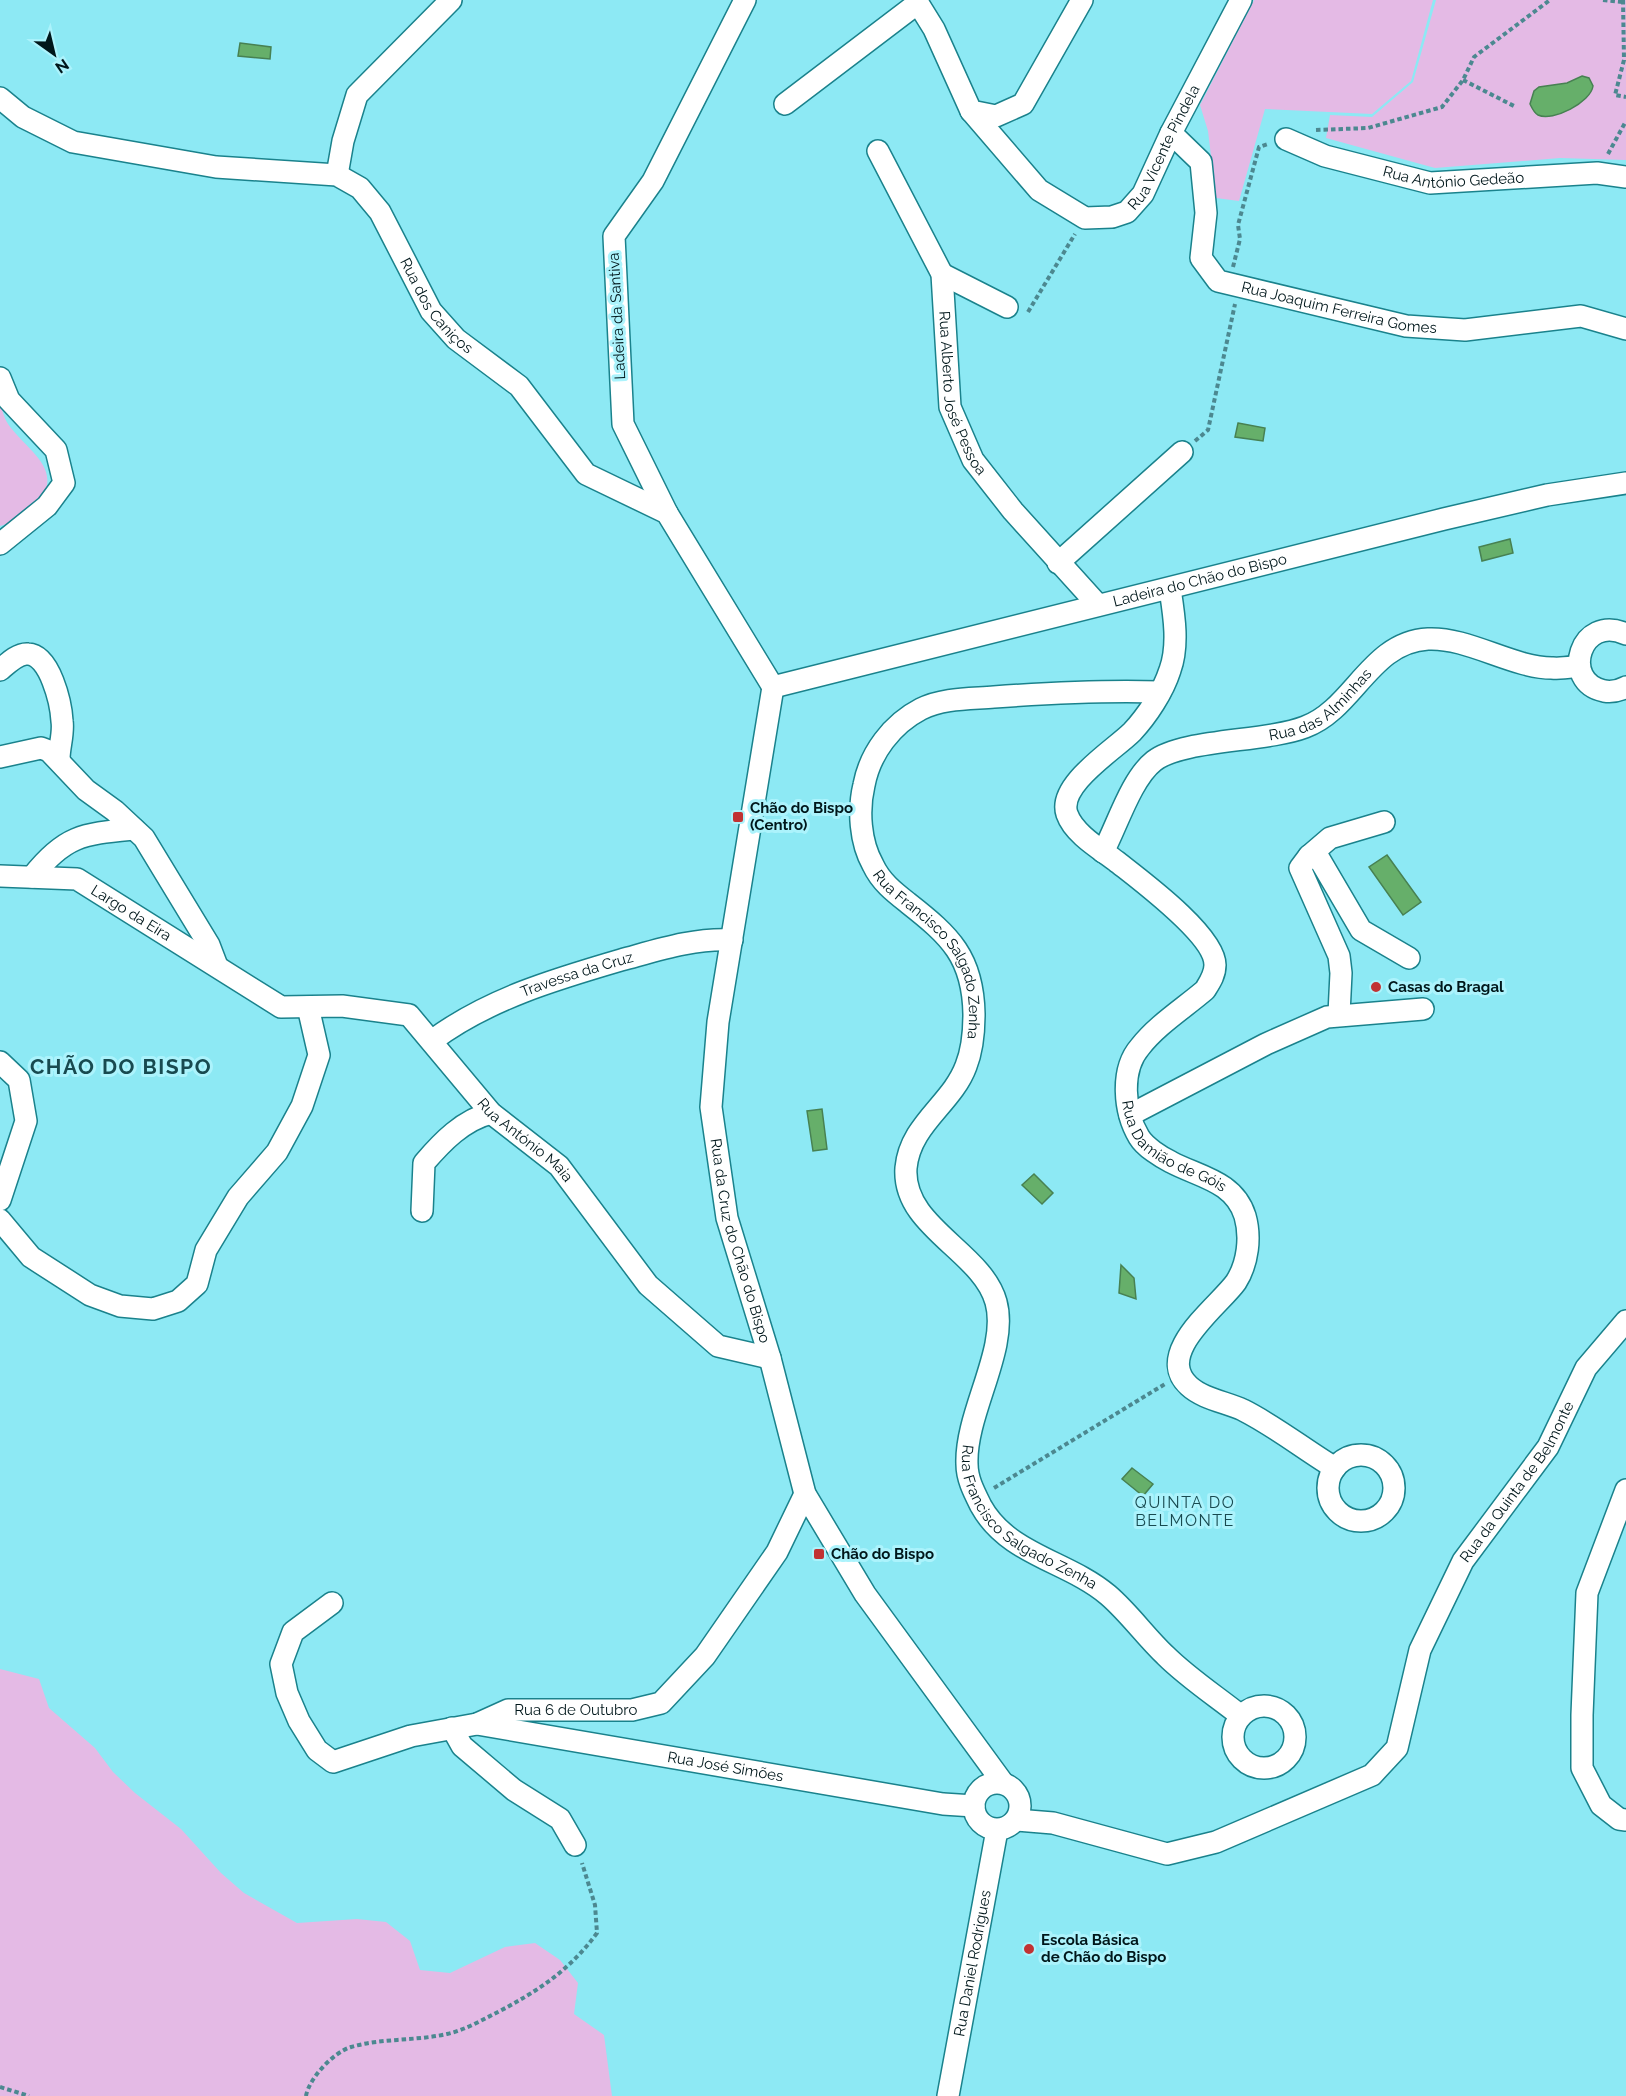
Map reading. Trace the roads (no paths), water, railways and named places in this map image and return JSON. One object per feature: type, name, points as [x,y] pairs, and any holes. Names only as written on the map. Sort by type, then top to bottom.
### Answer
[{"type":"street","points":[[337,175],[343,141],[357,95],[451,0]]},
{"type":"street","name":"Ladeira da Santiva","points":[[667,513],[623,424],[614,236],[652,181],[745,0]]},
{"type":"street","points":[[971,111],[996,116],[1023,104],[1082,0]]},
{"type":"street","name":"Rua Vicente Pindela","points":[[917,2],[934,30],[971,111],[1040,190],[1085,218],[1112,217],[1127,212],[1143,194],[1171,133],[1241,0]]},
{"type":"street","points":[[785,104],[917,2]]},
{"type":"street","name":"Rua dos Caniços","points":[[0,98],[23,117],[73,142],[216,167],[337,175],[360,188],[380,212],[431,310],[456,339],[519,386],[586,474],[667,513]]},
{"type":"street","name":"Rua Joaquim Ferreira Gomes","points":[[1171,133],[1201,162],[1206,213],[1201,258],[1218,281],[1406,326],[1465,330],[1581,316],[1626,329]]},
{"type":"street","name":"Rua António Gedeão","points":[[1286,139],[1325,156],[1430,183],[1598,173],[1626,177]]},
{"type":"street","name":"Rua Alberto José Pessoa","points":[[878,152],[942,274],[950,407],[973,460],[1058,563],[1098,605]]},
{"type":"street","points":[[942,274],[1007,307]]},
{"type":"street","points":[[0,378],[9,400],[56,450],[64,483],[47,506],[0,544]]},
{"type":"street","points":[[1058,563],[1182,452]]},
{"type":"street","name":"Ladeira do Chão do Bispo","points":[[773,687],[1455,516],[1547,495],[1626,483]]},
{"type":"street","points":[[667,513],[773,687]]},
{"type":"street","name":"Rua Damião de Góis","points":[[1170,589],[1175,620],[1174,649],[1170,670],[1160,692],[1132,732],[1084,774],[1072,789],[1066,802],[1070,820],[1203,938],[1215,964],[1213,978],[1205,990],[1139,1047],[1126,1081],[1130,1115],[1140,1138],[1169,1162],[1221,1184],[1236,1197],[1245,1216],[1248,1237],[1247,1257],[1236,1281],[1184,1342],[1180,1358],[1181,1374],[1196,1392],[1244,1411],[1335,1468]]},
{"type":"street","points":[[1626,634],[1607,630],[1597,632],[1586,640],[1581,650],[1580,666],[1586,680],[1600,690],[1611,692],[1626,687]]},
{"type":"street","name":"Rua das Alminhas","points":[[1104,852],[1141,774],[1155,760],[1177,750],[1305,727],[1327,714],[1344,699],[1369,668],[1387,654],[1406,645],[1428,639],[1467,645],[1551,669],[1580,666]]},
{"type":"street","points":[[0,670],[21,655],[29,653],[38,657],[50,671],[63,723],[59,759]]},
{"type":"street","name":"Rua da Cruz do Chão do Bispo","points":[[773,687],[718,1022],[711,1107],[727,1218],[770,1358],[805,1494],[865,1594],[1003,1783]]},
{"type":"street","name":"Rua Francisco Salgado Zenha","points":[[1160,692],[1113,691],[943,701],[922,708],[904,720],[885,739],[871,759],[864,781],[860,809],[871,863],[886,886],[943,931],[955,944],[970,982],[974,1014],[966,1067],[919,1130],[910,1150],[906,1170],[908,1190],[920,1209],[984,1280],[995,1300],[999,1323],[968,1440],[967,1466],[970,1484],[988,1518],[1003,1534],[1019,1546],[1106,1593],[1166,1657],[1241,1716]]},
{"type":"street","points":[[0,757],[41,748],[59,759],[87,790],[144,838],[209,945],[216,966]]},
{"type":"street","points":[[1339,1014],[1341,973],[1339,956],[1300,868],[1309,856],[1330,838],[1384,822]]},
{"type":"street","points":[[32,877],[65,843],[95,833],[134,829]]},
{"type":"street","points":[[1309,856],[1317,855],[1361,930],[1409,958]]},
{"type":"street","name":"Largo da Eira","points":[[0,876],[77,879],[250,988]]},
{"type":"street","name":"Travessa da Cruz","points":[[433,1040],[452,1026],[556,979],[704,939],[732,940]]},
{"type":"street","name":"Rua António Maia","points":[[250,988],[281,1007],[342,1006],[409,1015],[433,1040],[490,1113],[559,1166],[648,1285],[718,1346],[770,1358]]},
{"type":"street","points":[[0,1220],[31,1257],[90,1295],[120,1306],[153,1309],[178,1301],[197,1284],[206,1250],[238,1197],[277,1152],[302,1106],[319,1055],[308,1007]]},
{"type":"street","points":[[1130,1115],[1266,1044],[1312,1023],[1339,1014],[1423,1009]]},
{"type":"street","points":[[0,1062],[19,1080],[26,1121],[0,1200]]},
{"type":"street","points":[[422,1212],[423,1163],[450,1136],[475,1117],[490,1113]]},
{"type":"street","name":"Rua da Quinta de Belmonte","points":[[1053,1823],[1167,1854],[1216,1842],[1372,1775],[1396,1748],[1420,1650],[1463,1561],[1548,1447],[1586,1368],[1626,1321]]},
{"type":"street","points":[[1626,1490],[1587,1593],[1582,1767],[1601,1806],[1619,1819],[1626,1820]]},
{"type":"street","name":"Rua 6 de Outubro","points":[[332,1603],[293,1632],[281,1664],[287,1693],[299,1721],[317,1750],[333,1762],[411,1736],[477,1724],[508,1710],[632,1710],[661,1703],[705,1656],[770,1562],[805,1494]]},
{"type":"street","name":"Rua José Simões","points":[[477,1724],[943,1804],[977,1798]]},
{"type":"street","points":[[452,1728],[462,1746],[514,1790],[560,1819],[575,1845]]},
{"type":"street","name":"Rua da Cruz do Chão do Bispo","points":[[973,1743],[977,1798]]},
{"type":"street","points":[[1020,1799],[1021,1810],[1016,1820],[1008,1828],[997,1830],[985,1827],[976,1818],[977,1798],[995,1783],[1003,1783],[1010,1786],[1020,1799],[1053,1823]]},
{"type":"street","points":[[1016,1820],[1053,1823]]},
{"type":"street","name":"Rua Daniel Rodrigues","points":[[948,2096],[997,1830]]},
{"type":"place","name":"Chão do Bispo (Centro)","points":[[738,817]]},
{"type":"place","name":"Casas do Bragal","points":[[1376,987]]},
{"type":"place","name":"Chão do Bispo","points":[[819,1554]]},
{"type":"place","name":"Escola Básica de Chão do Bispo","points":[[1029,1949]]},
{"type":"district","name":"CHÃO DO BISPO","points":[[121,1066]]},
{"type":"district","name":"QUINTA DO BELMONTE","points":[[1185,1511]]}]
